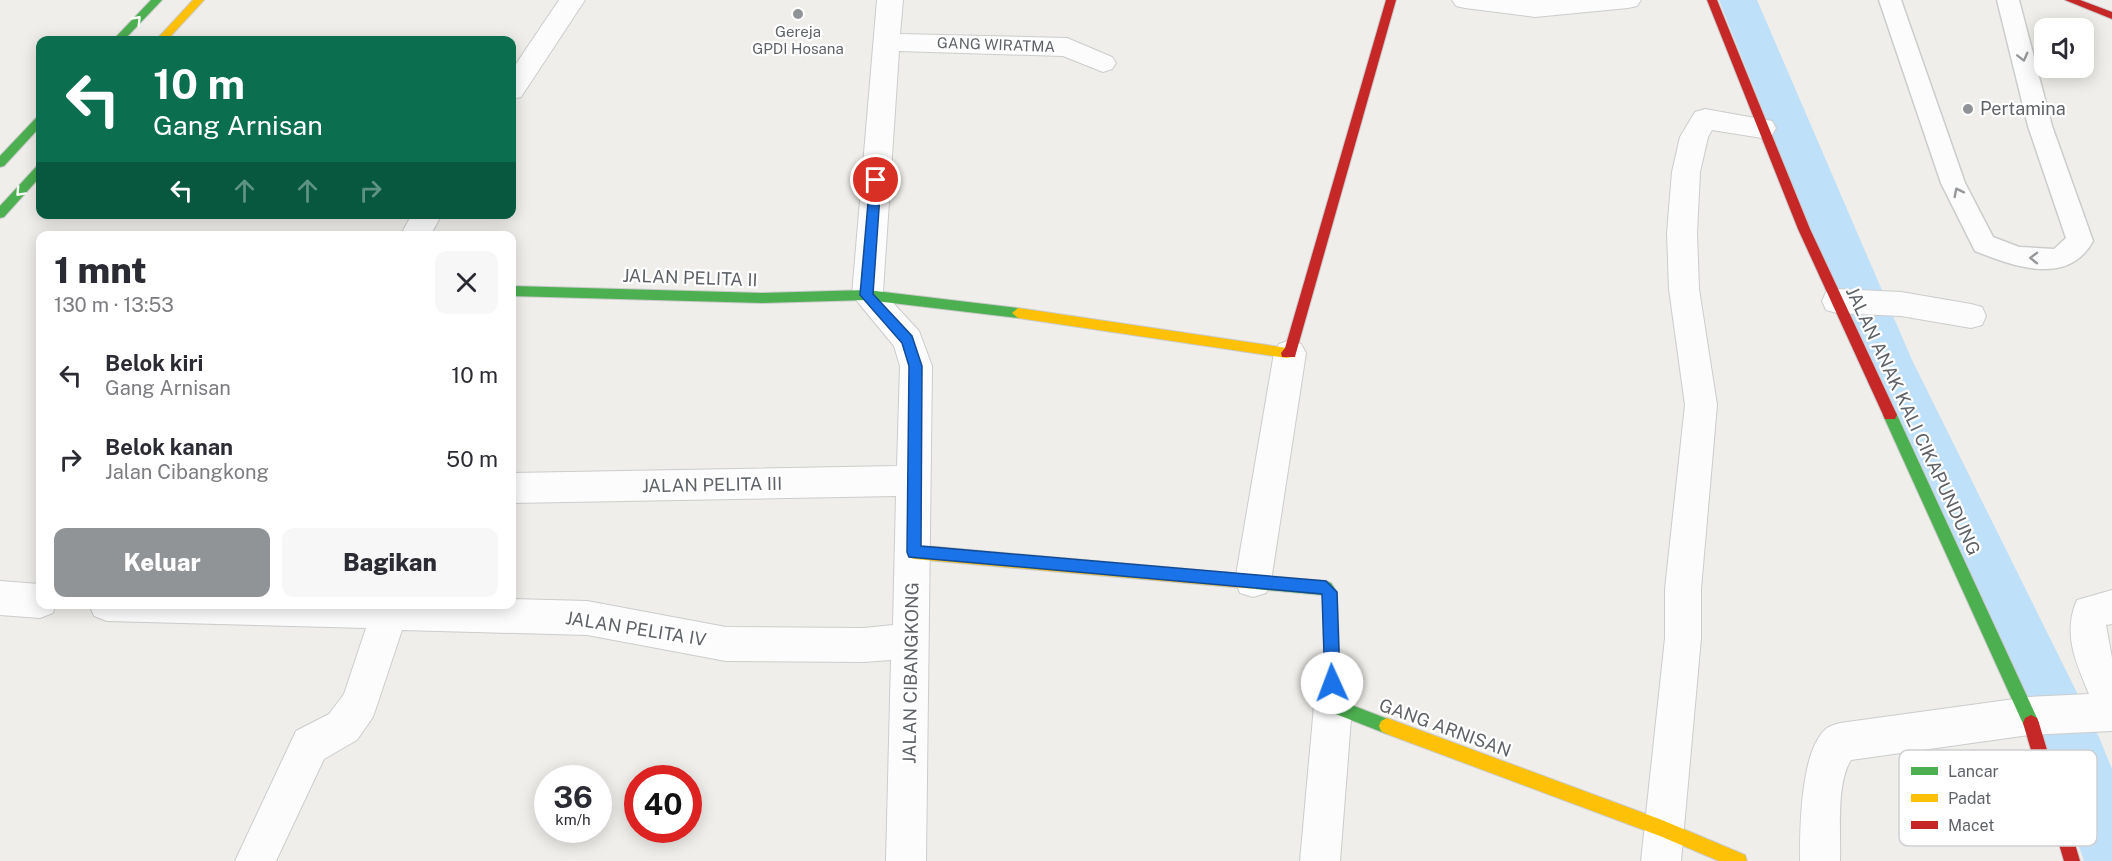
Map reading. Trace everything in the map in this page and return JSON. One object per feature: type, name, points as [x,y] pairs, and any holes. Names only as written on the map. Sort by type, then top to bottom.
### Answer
[{"type":"street","points":[[122,36],[157,0]]},
{"type":"street","points":[[165,36],[199,0]]},
{"type":"street","points":[[516,84],[572,0]]},
{"type":"street","points":[[867,295],[890,0]]},
{"type":"street","points":[[1253,581],[1290,353],[1391,0]]},
{"type":"street","points":[[1465,0],[1535,9],[1628,0]]},
{"type":"street","name":"JALAN ANAK KALI CIKAPUNDUNG","points":[[1712,0],[1762,128],[2033,716],[2042,750]]},
{"type":"street","points":[[2070,0],[2112,16]]},
{"type":"street","name":"GANG WIRATMA","points":[[886,42],[1067,47],[1103,63]]},
{"type":"street","points":[[1662,845],[1683,638],[1683,589],[1701,405],[1698,372],[1684,289],[1682,233],[1686,172],[1694,137],[1705,119],[1762,128]]},
{"type":"street","points":[[0,162],[36,124]]},
{"type":"street","points":[[0,213],[36,174]]},
{"type":"street","name":"JALAN PELITA II","points":[[516,291],[762,298],[867,295],[985,308],[1290,353]]},
{"type":"street","name":"JALAN CIBANGKONG","points":[[867,295],[908,340],[916,366],[906,861]]},
{"type":"street","points":[[1842,301],[1885,303],[1971,316]]},
{"type":"street","name":"JALAN PELITA III","points":[[516,488],[913,481]]},
{"type":"street","points":[[914,552],[1329,589],[1333,706],[1320,861]]},
{"type":"street","points":[[0,598],[36,601]]},
{"type":"street","points":[[1820,861],[1823,798],[1833,751],[1840,742],[2033,716],[2111,709],[2093,660],[2087,619],[2090,612],[2112,607]]},
{"type":"street","name":"JALAN PELITA IV","points":[[250,609],[587,618],[726,644],[864,645],[912,640]]},
{"type":"street","points":[[255,861],[310,746],[343,727],[360,704],[389,614]]},
{"type":"street","name":"GANG ARNISAN","points":[[1333,706],[1662,845],[1739,861]]},
{"type":"street","name":"JALAN ANAK KALI CIKAPUNDUNG","points":[[2068,846],[2072,861]]},
{"type":"lane","points":[[1890,0],[1953,183],[1984,244],[2017,258],[2060,259],[2080,241],[2040,126],[2008,0]]},
{"type":"waterway","points":[[1738,0],[1887,360],[2074,750]]},
{"type":"waterway","points":[[2097,811],[2112,853]]},
{"type":"traffic: fast","points":[[122,36],[157,0]]},
{"type":"traffic: fast","points":[[0,163],[36,125]]},
{"type":"traffic: fast","points":[[0,214],[36,174]]},
{"type":"traffic: fast","points":[[516,291],[762,298],[867,295],[1018,313]]},
{"type":"traffic: fast","points":[[1890,415],[2031,723]]},
{"type":"traffic: fast","points":[[1255,582],[1326,588],[1330,592],[1333,706],[1387,726]]},
{"type":"traffic: slow","points":[[165,36],[199,0]]},
{"type":"traffic: slow","points":[[1018,313],[1287,353]]},
{"type":"traffic: slow","points":[[914,552],[1255,582]]},
{"type":"traffic: slow","points":[[1387,726],[1662,828],[1739,861]]},
{"type":"traffic: jam","points":[[1287,353],[1290,353],[1391,0]]},
{"type":"traffic: jam","points":[[1712,0],[1804,229],[1890,415]]},
{"type":"traffic: jam","points":[[2070,0],[2112,16]]},
{"type":"traffic: jam","points":[[2031,723],[2039,750]]},
{"type":"traffic: jam","points":[[2068,846],[2072,861]]},
{"type":"place","name":"Gereja GPDI Hosana","points":[[798,14]]},
{"type":"place","name":"Pertamina","points":[[1968,109]]},
{"type":"route","points":[[876,180],[867,295],[908,340],[916,366],[914,552],[1326,588],[1330,592],[1332,683]]}]
